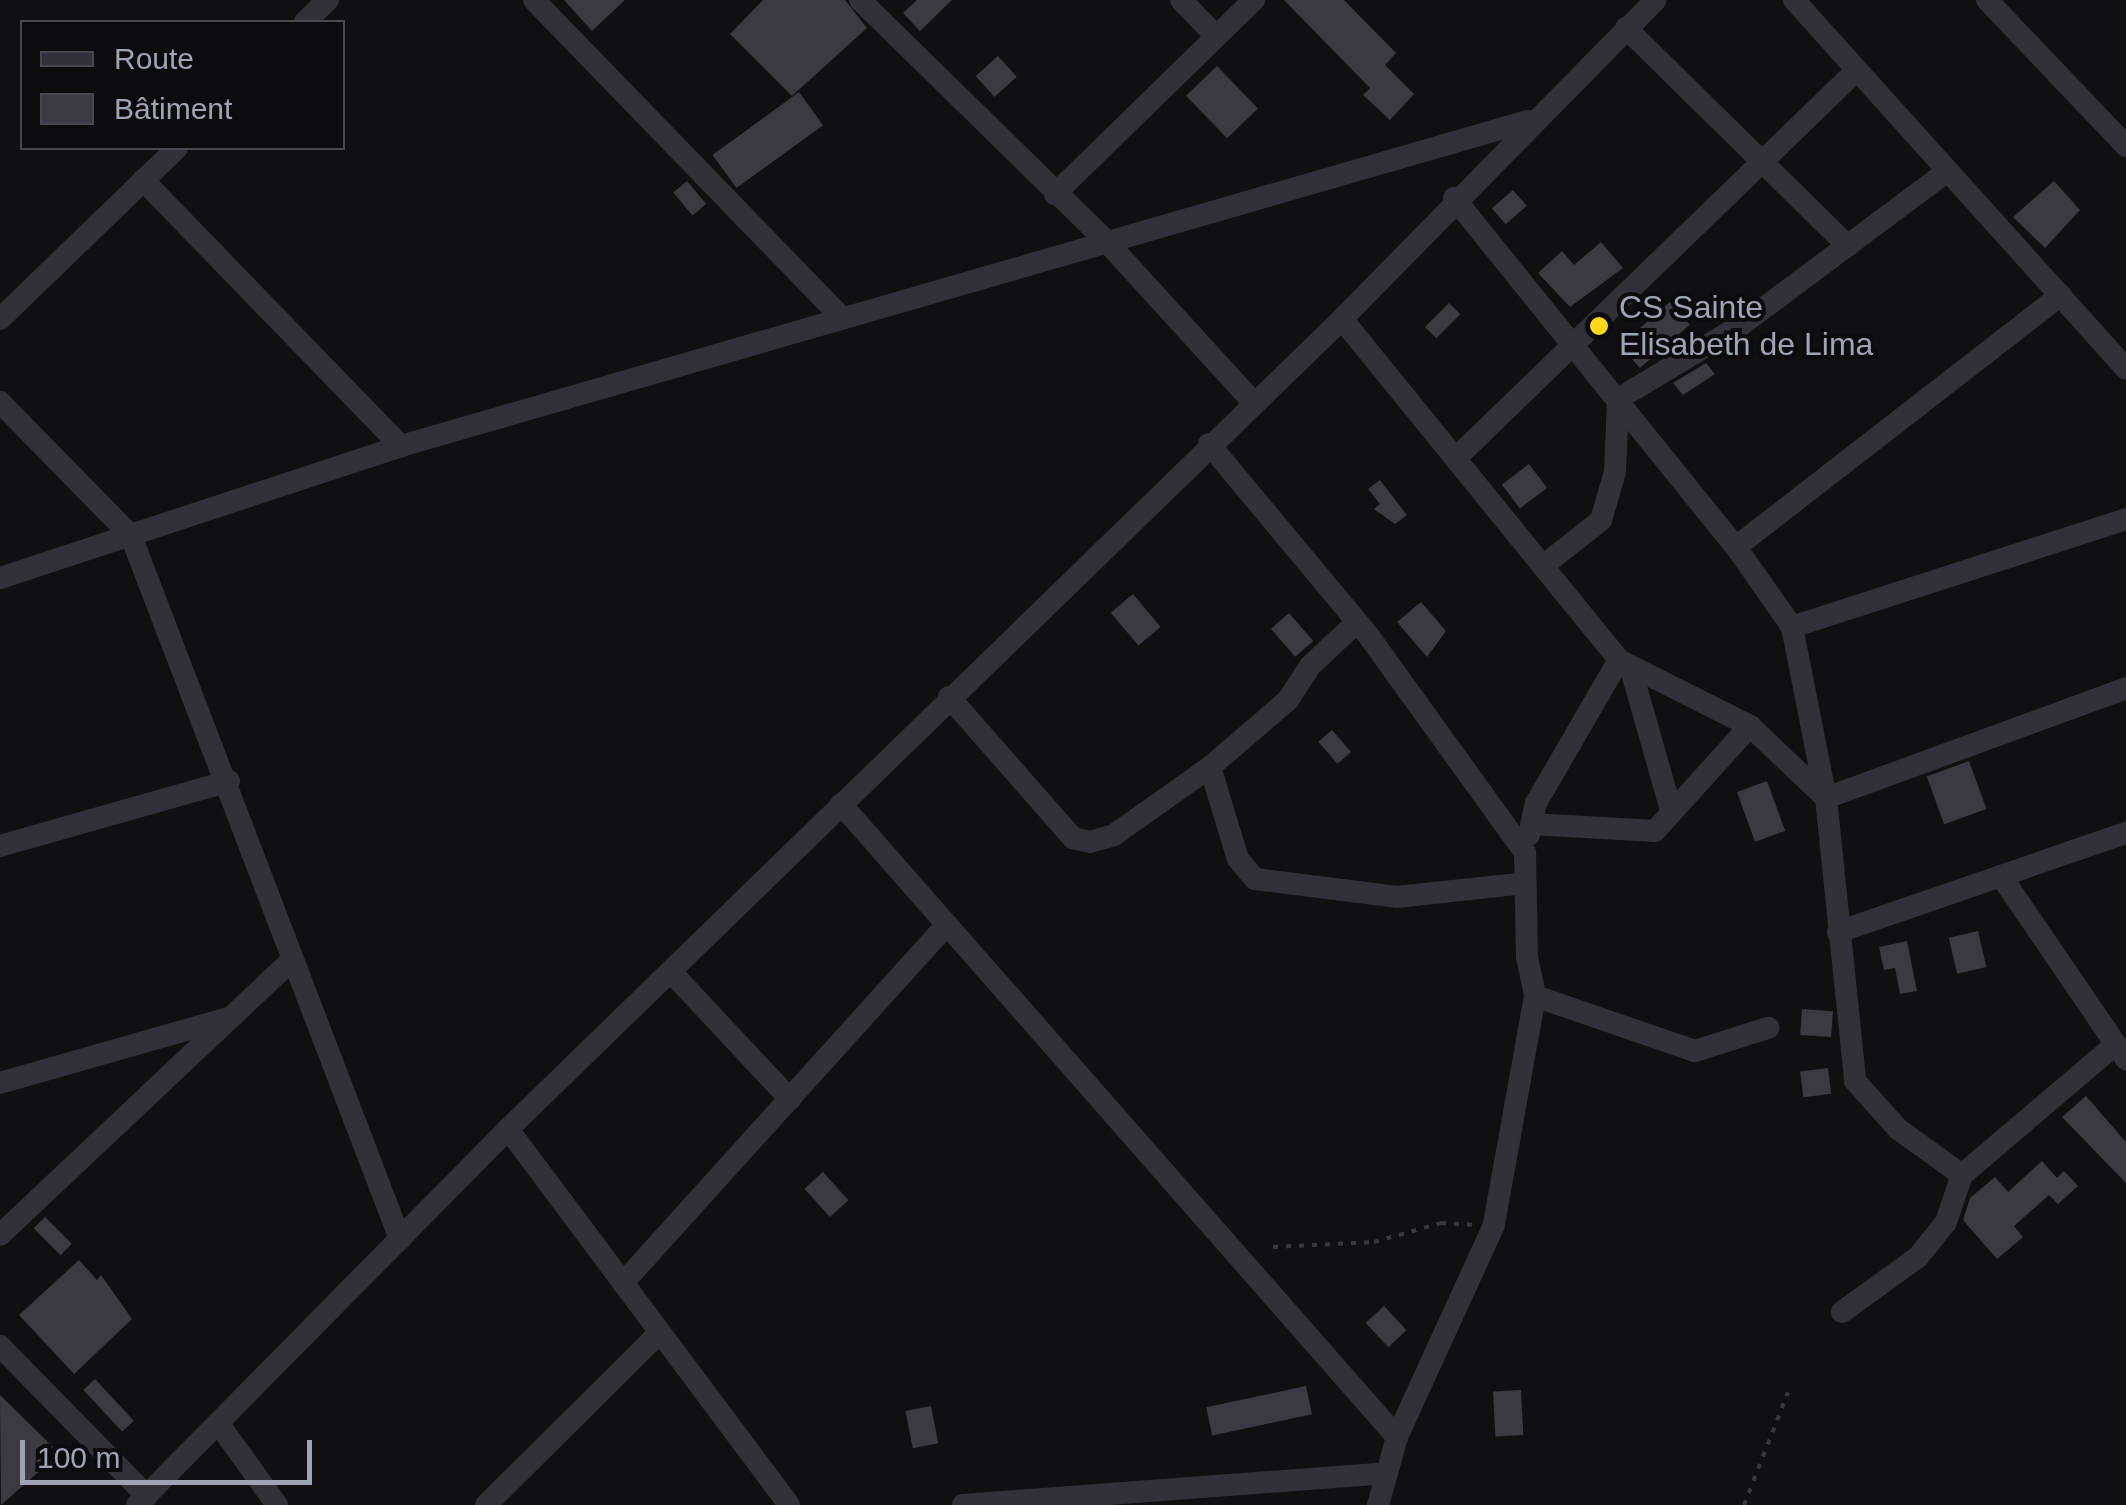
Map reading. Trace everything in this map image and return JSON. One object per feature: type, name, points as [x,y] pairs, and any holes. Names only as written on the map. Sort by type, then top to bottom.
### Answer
[{"type":"street","points":[[307,20],[328,0]]},
{"type":"street","points":[[534,0],[842,318]]},
{"type":"street","points":[[860,0],[1106,241],[1252,402]]},
{"type":"street","points":[[1181,0],[1216,36]]},
{"type":"street","points":[[1055,194],[1254,0]]},
{"type":"street","points":[[0,1346],[142,1500],[221,1428],[508,1129],[672,973],[1252,402],[1342,319],[1454,198],[1655,0]]},
{"type":"street","points":[[1794,0],[2126,370]]},
{"type":"street","points":[[1987,0],[2126,146]]},
{"type":"street","points":[[1626,28],[1848,246]]},
{"type":"street","points":[[1456,458],[1570,341],[1764,165],[1856,70]]},
{"type":"street","points":[[0,578],[402,446],[1532,120]]},
{"type":"street","points":[[0,319],[175,150]]},
{"type":"street","points":[[1618,400],[1741,325],[1946,172]]},
{"type":"street","points":[[143,180],[402,446]]},
{"type":"street","points":[[1454,198],[1736,547],[1792,627],[1826,798],[1838,932],[1862,1096],[1962,1174]]},
{"type":"street","points":[[1736,547],[2060,295]]},
{"type":"street","points":[[1342,319],[1624,663],[1671,810]]},
{"type":"street","points":[[1543,566],[1600,520],[1615,472],[1618,400]]},
{"type":"street","points":[[0,402],[130,536],[230,780],[292,960],[400,1239]]},
{"type":"street","points":[[1209,444],[1356,622],[1525,853]]},
{"type":"street","points":[[1792,627],[2126,519]]},
{"type":"street","points":[[949,697],[1074,838],[1114,835],[1210,767],[1288,700],[1310,666],[1356,622]]},
{"type":"street","points":[[1624,663],[1750,726],[1826,798]]},
{"type":"street","points":[[1378,1505],[1397,1436],[1494,1225],[1534,996],[1525,853],[1536,803],[1624,663]]},
{"type":"street","points":[[1826,798],[2126,688]]},
{"type":"street","points":[[1532,824],[1645,834],[1750,726]]},
{"type":"street","points":[[1210,767],[1238,859],[1255,878],[1397,896],[1525,883]]},
{"type":"street","points":[[0,846],[230,780]]},
{"type":"street","points":[[841,804],[1397,1436]]},
{"type":"street","points":[[1838,932],[2126,833]]},
{"type":"street","points":[[1842,1312],[1918,1257],[1946,1222],[1962,1174],[2121,1052],[2001,876]]},
{"type":"street","points":[[623,1282],[947,925]]},
{"type":"street","points":[[0,1234],[292,960]]},
{"type":"street","points":[[672,973],[790,1099]]},
{"type":"street","points":[[1534,996],[1695,1050],[1768,1028]]},
{"type":"street","points":[[0,1084],[236,1016]]},
{"type":"street","points":[[508,1129],[789,1505]]},
{"type":"street","points":[[486,1505],[660,1332]]},
{"type":"street","points":[[221,1428],[277,1505]]},
{"type":"street","points":[[963,1505],[1387,1473]]},
{"type":"path","points":[[1272,1247],[1374,1242],[1441,1223],[1494,1225]]},
{"type":"path","points":[[1744,1505],[1788,1392]]},
{"type":"building","points":[[564,0],[625,0],[592,31]]},
{"type":"building","points":[[763,0],[845,0],[867,28],[792,96],[730,34]]},
{"type":"building","points":[[917,0],[952,0],[920,31],[903,13]]},
{"type":"building","points":[[1284,0],[1344,0],[1396,53],[1385,65],[1414,94],[1390,120],[1363,95],[1370,88]]},
{"type":"building","points":[[998,56],[1017,77],[994,97],[976,76]]},
{"type":"building","points":[[1217,66],[1258,108],[1227,138],[1186,96]]},
{"type":"building","points":[[799,92],[823,125],[737,188],[712,155]]},
{"type":"building","points":[[687,181],[706,204],[692,216],[673,193]]},
{"type":"building","points":[[2054,181],[2080,210],[2045,248],[2013,217]]},
{"type":"building","points":[[1513,190],[1527,206],[1506,224],[1492,208]]},
{"type":"building","points":[[1601,242],[1623,268],[1570,307],[1538,273],[1562,251],[1574,265]]},
{"type":"building","points":[[1670,302],[1690,325],[1640,368],[1620,345]]},
{"type":"building","points":[[1449,303],[1460,314],[1436,338],[1425,327]]},
{"type":"building","points":[[1706,363],[1715,374],[1683,395],[1673,383]]},
{"type":"building","points":[[1529,464],[1547,488],[1520,508],[1502,484]]},
{"type":"building","points":[[1380,480],[1407,515],[1395,524],[1374,509],[1380,504],[1368,489]]},
{"type":"building","points":[[1133,594],[1161,627],[1138,646],[1111,613]]},
{"type":"building","points":[[1421,602],[1446,631],[1427,657],[1397,622]]},
{"type":"building","points":[[1289,613],[1313,641],[1295,657],[1271,629]]},
{"type":"building","points":[[1332,730],[1351,752],[1337,764],[1318,742]]},
{"type":"building","points":[[1969,761],[1986,809],[1944,824],[1927,776]]},
{"type":"building","points":[[1767,781],[1785,831],[1755,842],[1737,792]]},
{"type":"building","points":[[1978,931],[1986,967],[1957,974],[1949,938]]},
{"type":"building","points":[[1907,941],[1917,991],[1900,994],[1895,968],[1884,970],[1879,947]]},
{"type":"building","points":[[1802,1009],[1833,1011],[1831,1037],[1800,1035]]},
{"type":"building","points":[[1828,1068],[1831,1094],[1803,1097],[1800,1071]]},
{"type":"building","points":[[2086,1096],[2126,1142],[2126,1183],[2062,1117]]},
{"type":"building","points":[[2042,1161],[2057,1178],[2064,1171],[2078,1186],[2058,1204],[2049,1195],[2014,1226],[2023,1237],[1997,1259],[1963,1220],[1970,1198],[1995,1177],[2008,1192]]},
{"type":"building","points":[[823,1172],[848,1200],[830,1217],[804,1189]]},
{"type":"building","points":[[45,1217],[72,1244],[61,1255],[34,1228]]},
{"type":"building","points":[[79,1260],[97,1280],[101,1275],[132,1319],[74,1374],[19,1315]]},
{"type":"building","points":[[1384,1306],[1407,1330],[1388,1347],[1366,1323]]},
{"type":"building","points":[[95,1379],[134,1421],[122,1432],[83,1390]]},
{"type":"building","points":[[1306,1386],[1312,1414],[1212,1436],[1206,1407]]},
{"type":"building","points":[[1521,1390],[1523,1435],[1495,1436],[1493,1391]]},
{"type":"building","points":[[0,1395],[53,1447],[44,1455],[50,1462],[1,1505]]},
{"type":"building","points":[[931,1406],[938,1443],[913,1448],[905,1411]]},
{"type":"place","name":"CS Sainte Elisabeth de Lima","points":[[1599,326]]}]
